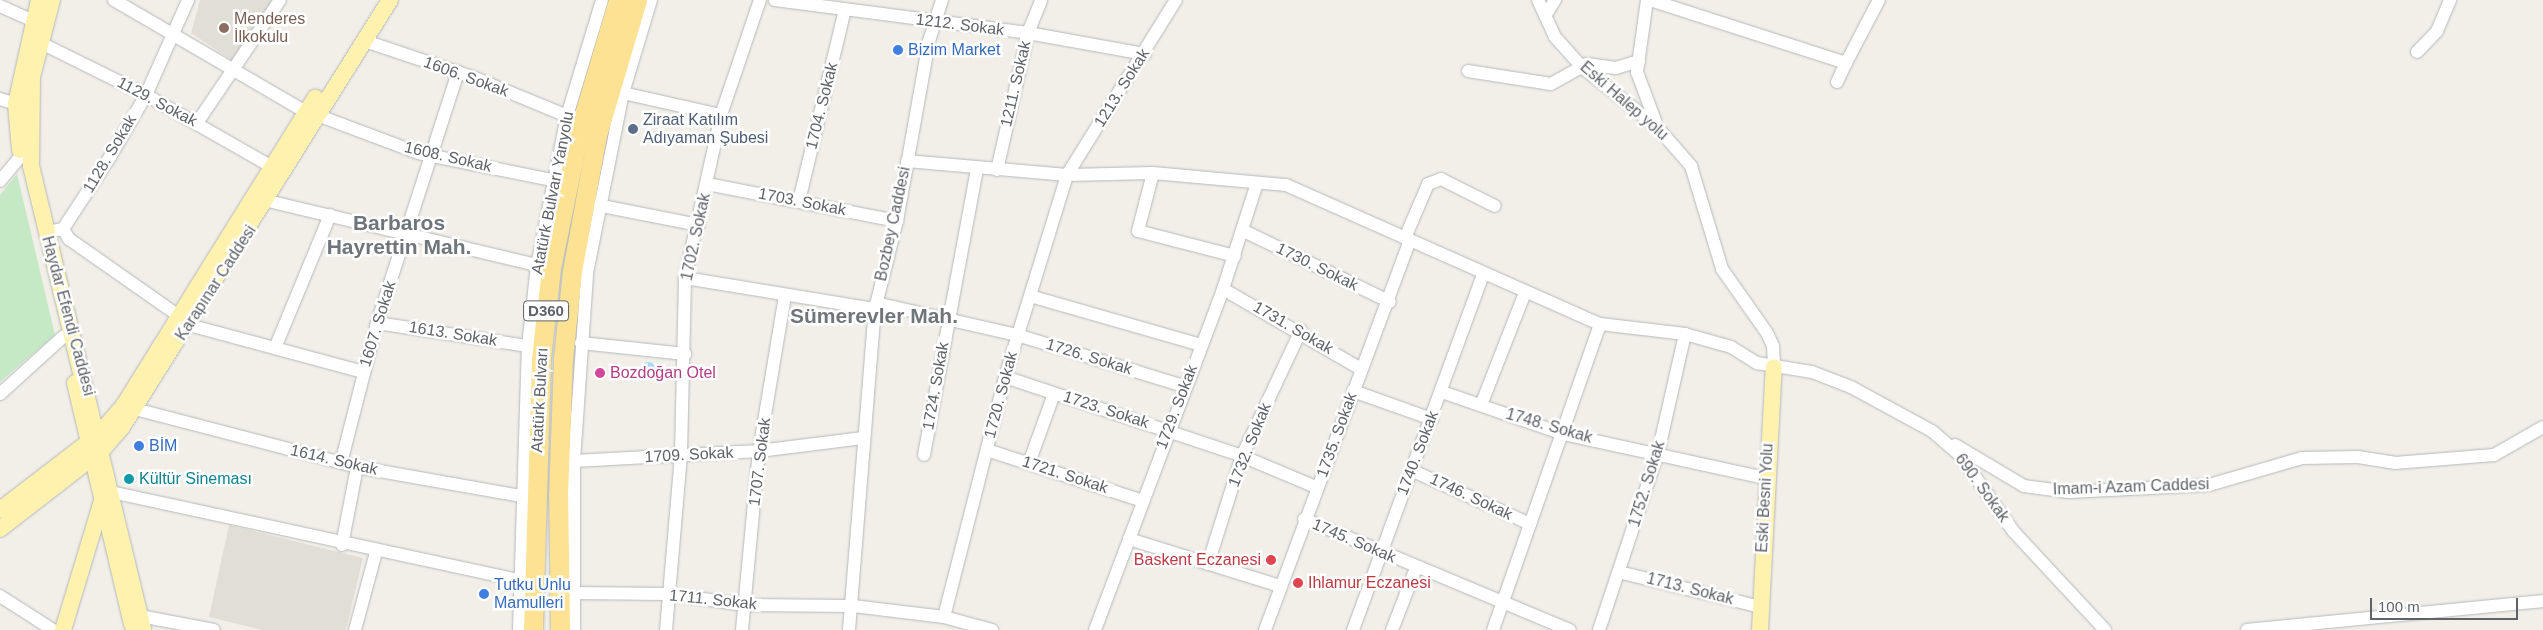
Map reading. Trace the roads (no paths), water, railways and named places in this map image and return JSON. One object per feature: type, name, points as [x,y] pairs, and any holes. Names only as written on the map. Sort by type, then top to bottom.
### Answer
[{"type":"highway","name":"Atatürk Bulvarı","points":[[533,630],[526,610],[528,497],[541,359],[544,267],[579,131],[618,0]]},
{"type":"highway","name":"Atatürk Bulvarı","points":[[560,630],[558,485],[563,359],[572,271],[597,135],[636,0]]},
{"type":"main road","name":"Haydar Efendi Caddesi","points":[[39,0],[32,21],[16,104],[21,156],[64,336],[95,445]]},
{"type":"main road","name":"Haydar Efendi Caddesi","points":[[52,0],[39,42],[29,109],[31,166],[95,445],[139,625]]},
{"type":"main road","name":"Karapınar Caddesi","points":[[0,510],[95,445],[268,201],[312,114],[379,0]]},
{"type":"main road","name":"Karapınar Caddesi","points":[[0,529],[135,409],[272,167],[365,42],[390,0]]},
{"type":"main road","name":"Eski Besni Yolu","points":[[1760,630],[1765,478],[1774,367]]},
{"type":"main road","points":[[63,630],[107,496]]},
{"type":"street","points":[[114,0],[312,114]]},
{"type":"street","name":"1128. Sokak","points":[[63,229],[146,95],[175,35],[188,0]]},
{"type":"street","points":[[197,123],[280,0]]},
{"type":"street","name":"Atatürk Bulvarı Yanyolu","points":[[519,630],[526,610],[519,580],[528,497],[528,346],[544,267],[552,180],[567,116],[602,0]]},
{"type":"street","points":[[574,630],[574,461],[581,343],[597,205],[623,94],[651,0]]},
{"type":"street","name":"1702. Sokak","points":[[666,630],[666,594],[681,454],[685,354],[685,278],[699,225],[721,115],[760,0]]},
{"type":"street","name":"1212. Sokak","points":[[775,0],[1028,33],[1145,54]]},
{"type":"street","name":"Bozbey Caddesi","points":[[849,630],[853,606],[863,438],[875,306],[896,221],[933,22],[942,0]]},
{"type":"street","name":"1211. Sokak","points":[[996,170],[1028,33],[1041,0]]},
{"type":"street","name":"1213. Sokak","points":[[1067,175],[1145,54],[1176,0]]},
{"type":"street","name":"Eski Halep yolu","points":[[1538,0],[1545,16],[1582,67],[1658,128],[1699,181],[1722,268],[1767,333],[1773,346],[1774,367]]},
{"type":"street","points":[[1545,16],[1554,0]]},
{"type":"street","points":[[1658,128],[1639,85],[1639,61],[1649,0],[1846,63]]},
{"type":"street","points":[[1837,82],[1879,0]]},
{"type":"street","points":[[2417,52],[2437,31],[2450,0]]},
{"type":"street","points":[[0,6],[32,21]]},
{"type":"street","name":"1704. Sokak","points":[[799,201],[845,10]]},
{"type":"street","name":"1129. Sokak","points":[[39,42],[146,95],[272,167]]},
{"type":"street","name":"1606. Sokak","points":[[365,42],[458,72],[567,116]]},
{"type":"street","points":[[1468,71],[1551,84],[1582,67],[1616,68],[1639,61]]},
{"type":"street","name":"1607. Sokak","points":[[340,463],[377,323],[458,72]]},
{"type":"street","points":[[623,94],[721,115]]},
{"type":"street","points":[[0,99],[16,104]]},
{"type":"street","name":"1608. Sokak","points":[[312,114],[431,156],[552,180]]},
{"type":"street","points":[[0,180],[21,156]]},
{"type":"street","name":"690. Sokak","points":[[907,161],[976,170],[1067,175],[1153,173],[1286,185],[1407,239],[1524,295],[1600,324],[1685,334],[1730,347],[1757,363],[1812,372],[1851,387],[1932,431],[1960,455],[2014,532],[2105,630]]},
{"type":"street","name":"1724. Sokak","points":[[924,455],[947,318],[976,170]]},
{"type":"street","points":[[1153,173],[1138,231],[1235,256]]},
{"type":"street","name":"1720. Sokak","points":[[944,617],[1005,377],[1067,175]]},
{"type":"street","name":"1735. Sokak","points":[[1265,630],[1304,519],[1318,488],[1353,391],[1390,302],[1407,239],[1428,184],[1440,179],[1495,206]]},
{"type":"street","name":"1729. Sokak","points":[[1095,630],[1167,430],[1244,232],[1257,183]]},
{"type":"street","name":"1703. Sokak","points":[[707,184],[896,221]]},
{"type":"street","points":[[268,201],[544,267]]},
{"type":"street","points":[[597,205],[699,225]]},
{"type":"street","points":[[275,348],[330,215]]},
{"type":"street","points":[[46,232],[63,229],[69,239],[184,321],[363,372]]},
{"type":"street","name":"1730. Sokak","points":[[1244,232],[1390,302]]},
{"type":"street","name":"1740. Sokak","points":[[1353,630],[1411,470],[1442,392],[1483,276]]},
{"type":"street","name":"1726. Sokak","points":[[685,278],[785,295],[875,306],[947,318],[1017,335],[1184,386]]},
{"type":"street","name":"1731. Sokak","points":[[1223,289],[1301,330],[1362,369]]},
{"type":"street","name":"1707. Sokak","points":[[742,630],[746,605],[759,451],[785,295]]},
{"type":"street","points":[[1481,405],[1524,295]]},
{"type":"street","points":[[1030,296],[1201,345]]},
{"type":"street","name":"1613. Sokak","points":[[377,323],[528,346]]},
{"type":"street","points":[[1493,630],[1504,604],[1600,324]]},
{"type":"street","name":"1732. Sokak","points":[[1208,564],[1242,456],[1301,330]]},
{"type":"street","name":"1752. Sokak","points":[[1599,630],[1658,453],[1685,334]]},
{"type":"street","points":[[0,394],[64,336]]},
{"type":"street","points":[[581,343],[685,354]]},
{"type":"street","name":"1723. Sokak","points":[[1005,377],[1242,456],[1318,488]]},
{"type":"street","points":[[1353,391],[1432,419]]},
{"type":"street","name":"1748. Sokak","points":[[1442,392],[1563,434],[1658,453],[1765,478]]},
{"type":"street","points":[[1029,463],[1054,394]]},
{"type":"street","name":"1614. Sokak","points":[[135,409],[357,467],[528,497]]},
{"type":"street","name":"Imam-i Azam Caddesi","points":[[1932,431],[2024,486],[2069,492],[2209,485],[2302,458],[2358,457],[2395,463],[2494,455],[2543,427]]},
{"type":"street","name":"1709. Sokak","points":[[574,461],[759,451],[863,438]]},
{"type":"street","name":"1721. Sokak","points":[[987,450],[1143,500]]},
{"type":"street","points":[[342,545],[357,467]]},
{"type":"street","name":"1746. Sokak","points":[[1411,470],[1530,524]]},
{"type":"street","points":[[107,496],[519,580]]},
{"type":"street","name":"1745. Sokak","points":[[1304,519],[1416,568],[1570,630]]},
{"type":"street","points":[[1129,539],[1280,586]]},
{"type":"street","points":[[355,630],[376,552]]},
{"type":"street","points":[[1392,630],[1416,568]]},
{"type":"street","name":"1713. Sokak","points":[[1619,572],[1760,607]]},
{"type":"street","name":"1711. Sokak","points":[[573,594],[666,594],[746,605],[853,606],[944,617],[960,626],[992,630]]},
{"type":"street","points":[[0,596],[53,630]]},
{"type":"street","points":[[2247,630],[2543,601]]},
{"type":"street","points":[[139,625],[214,630]]},
{"type":"water","points":[[645,362],[651,362],[656,367],[654,376],[645,378],[640,373],[640,367]]},
{"type":"place","name":"Menderes İlkokulu","points":[[224,28]]},
{"type":"place","name":"Bizim Market","points":[[898,50]]},
{"type":"place","name":"Ziraat Katılım Adıyaman Şubesi","points":[[633,129]]},
{"type":"place","name":"Bozdoğan Otel","points":[[600,373]]},
{"type":"place","name":"BİM","points":[[139,446]]},
{"type":"place","name":"Kültür Sineması","points":[[129,479]]},
{"type":"place","name":"Baskent Eczanesi","points":[[1271,560]]},
{"type":"place","name":"Ihlamur Eczanesi","points":[[1298,583]]},
{"type":"place","name":"Tutku Unlu Mamulleri","points":[[484,594]]},
{"type":"district","name":"Barbaros Hayrettin Mah.","points":[[399,235]]},
{"type":"district","name":"Sümerevler Mah.","points":[[874,316]]}]
